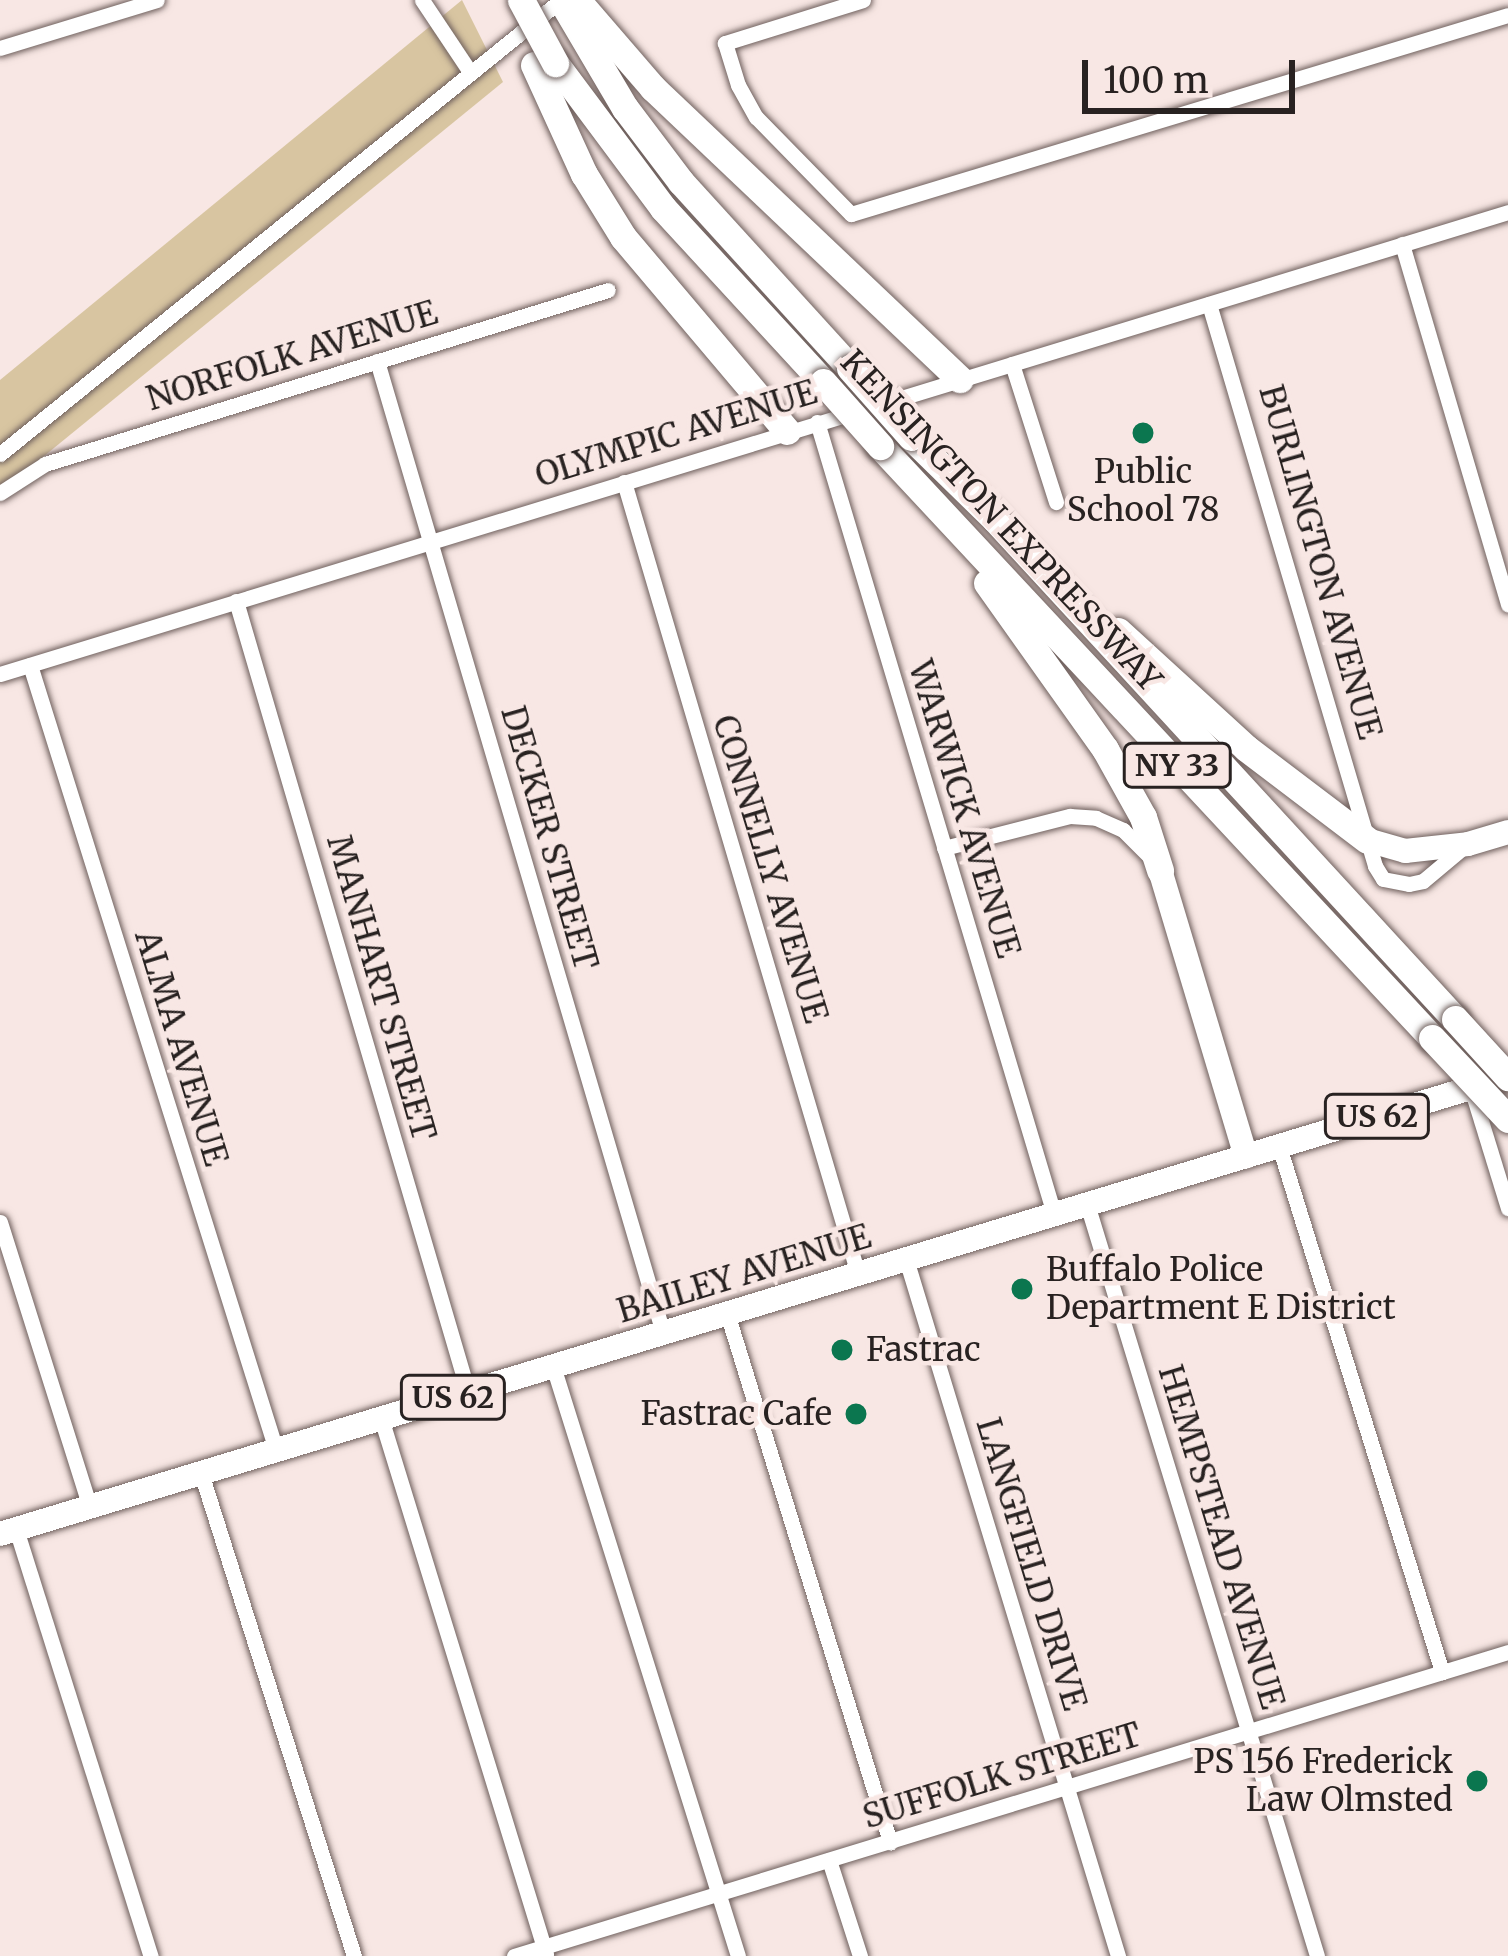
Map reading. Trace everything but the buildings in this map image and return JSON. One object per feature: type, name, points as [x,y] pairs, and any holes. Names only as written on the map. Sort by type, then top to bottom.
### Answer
[{"type":"highway","points":[[517,0],[584,174],[623,237],[787,431]]},
{"type":"highway","name":"KENSINGTON EXPRESSWAY","points":[[561,0],[590,31],[625,108],[681,182],[911,437],[995,520],[1508,1077]]},
{"type":"highway","points":[[577,0],[590,31],[960,379]]},
{"type":"highway","name":"KENSINGTON EXPRESSWAY","points":[[545,64],[662,208],[1508,1119]]},
{"type":"highway","points":[[922,492],[1105,749],[1136,804],[1160,870]]},
{"type":"highway","points":[[995,520],[1246,748],[1367,840]]},
{"type":"main road","points":[[1367,840],[1405,851],[1468,844],[1508,832]]},
{"type":"main road","points":[[1160,870],[1246,1156]]},
{"type":"main road","name":"BAILEY AVENUE","points":[[8,1532],[1508,1077]]},
{"type":"street","points":[[0,48],[157,0]]},
{"type":"street","points":[[422,0],[470,72]]},
{"type":"street","points":[[0,454],[561,0]]},
{"type":"street","points":[[863,0],[725,43],[738,85],[756,117],[851,214],[1508,15]]},
{"type":"street","name":"OLYMPIC AVENUE","points":[[0,674],[1508,212]]},
{"type":"street","points":[[1402,244],[1508,605]]},
{"type":"street","name":"NORFOLK AVENUE","points":[[0,493],[45,464],[608,290]]},
{"type":"street","name":"BURLINGTON AVENUE","points":[[1209,304],[1367,840]]},
{"type":"street","name":"DECKER STREET","points":[[377,361],[663,1333]]},
{"type":"street","points":[[1012,364],[1056,502]]},
{"type":"street","name":"WARWICK AVENUE","points":[[817,422],[1054,1214]]},
{"type":"street","name":"CONNELLY AVENUE","points":[[624,482],[858,1274]]},
{"type":"street","name":"MANHART STREET","points":[[236,601],[468,1392]]},
{"type":"street","name":"ALMA AVENUE","points":[[29,664],[276,1450]]},
{"type":"street","points":[[944,848],[1043,819],[1083,817],[1123,830],[1160,870]]},
{"type":"street","points":[[1471,1088],[1508,1208]]},
{"type":"street","points":[[1279,1146],[1442,1672]]},
{"type":"street","name":"HEMPSTEAD AVENUE","points":[[1087,1204],[1317,1956]]},
{"type":"street","points":[[0,1222],[90,1507]]},
{"type":"street","name":"LANGFIELD DRIVE","points":[[906,1259],[1118,1956]]},
{"type":"street","points":[[727,1313],[890,1841]]},
{"type":"street","points":[[553,1366],[737,1956]]},
{"type":"street","points":[[381,1418],[545,1952]]},
{"type":"street","points":[[201,1473],[354,1956]]},
{"type":"street","points":[[8,1532],[151,1956]]},
{"type":"street","name":"SUFFOLK STREET","points":[[514,1956],[545,1952],[718,1894],[1508,1652]]},
{"type":"street","points":[[830,1860],[860,1956]]},
{"type":"shaded area","points":[[462,0],[503,82],[0,492],[0,380]]},
{"type":"place","name":"Public School 78","points":[[1143,433]]},
{"type":"place","name":"Buffalo Police Department E District","points":[[1022,1289]]},
{"type":"place","name":"Fastrac","points":[[842,1350]]},
{"type":"place","name":"Fastrac Cafe","points":[[856,1414]]},
{"type":"place","name":"PS 156 Frederick Law Olmsted","points":[[1477,1781]]}]
